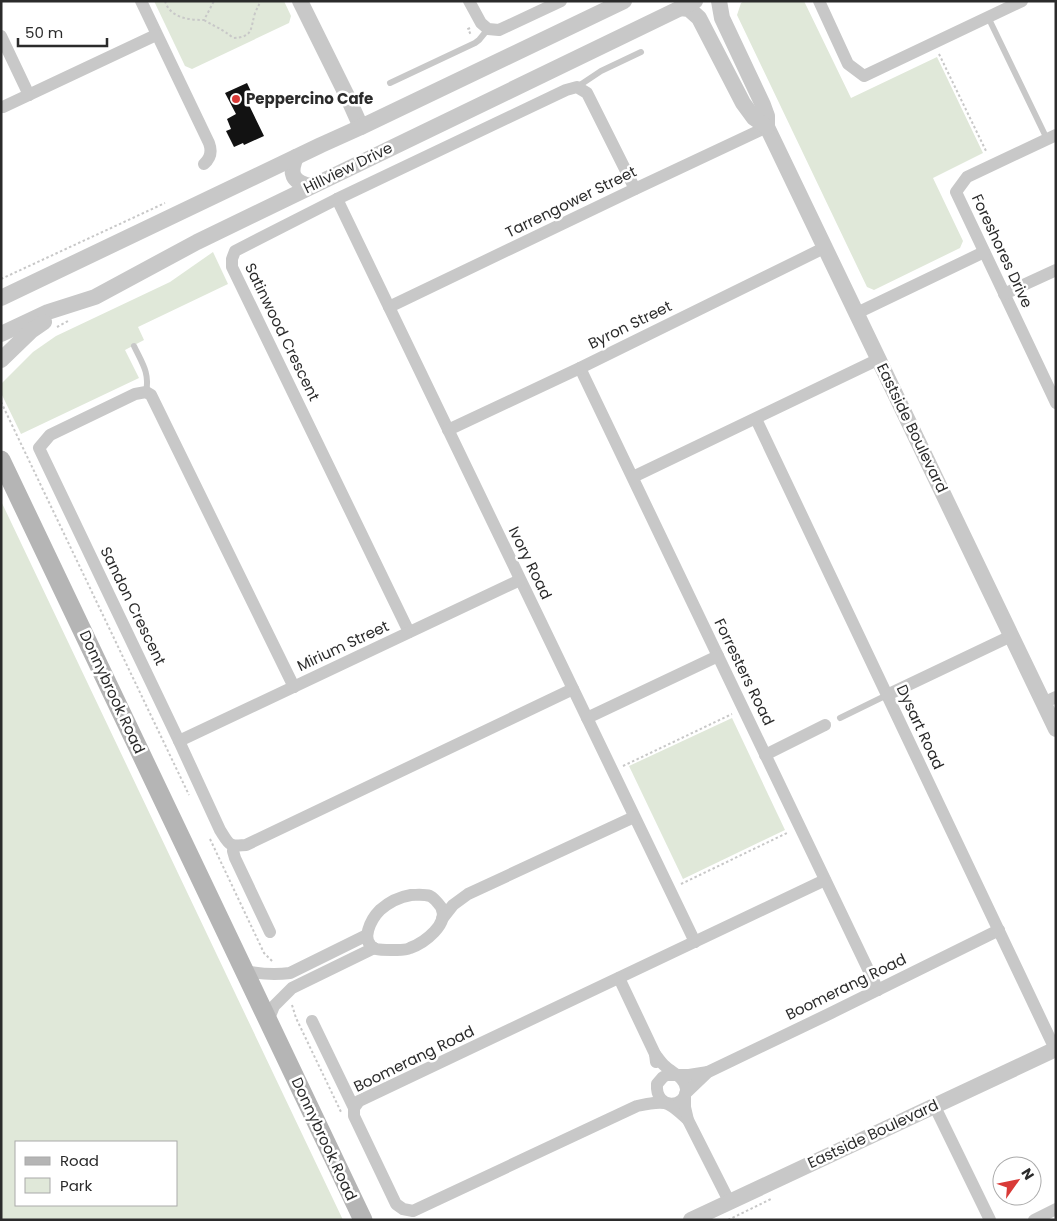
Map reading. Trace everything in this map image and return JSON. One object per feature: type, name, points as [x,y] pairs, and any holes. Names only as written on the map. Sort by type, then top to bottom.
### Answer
[{"type":"main road","name":"Donnybrook Road","points":[[1,460],[363,1220]]},
{"type":"main road","name":"Donnybrook Road","points":[[222,924],[226,950],[268,1040],[286,1058]]},
{"type":"street","points":[[141,1],[211,149],[211,155],[204,164]]},
{"type":"street","points":[[300,1],[367,125]]},
{"type":"street","points":[[312,1],[367,125]]},
{"type":"street","points":[[469,1],[480,23],[488,29],[498,30],[561,1]]},
{"type":"street","name":"Hillview Drive","points":[[1,298],[624,1]]},
{"type":"street","name":"Hillview Drive","points":[[1,334],[48,312],[95,297],[197,242],[310,186],[695,1]]},
{"type":"street","name":"Eastside Boulevard","points":[[719,1],[722,18],[763,106],[767,116],[768,127],[1012,636],[1050,700],[1056,729]]},
{"type":"street","points":[[819,1],[848,64],[864,76],[1022,1]]},
{"type":"street","name":"Eastside Boulevard","points":[[680,8],[689,9],[699,18],[743,103],[754,118],[768,127]]},
{"type":"street","points":[[3,107],[156,35]]},
{"type":"street","points":[[1,36],[29,95]]},
{"type":"street","points":[[578,87],[587,93],[635,189]]},
{"type":"street","name":"Satinwood Crescent","points":[[409,632],[232,267],[232,258],[236,251],[337,199],[566,90],[578,87]]},
{"type":"street","name":"Tarrengower Street","points":[[389,307],[768,127]]},
{"type":"street","name":"Foreshores Drive","points":[[1051,137],[967,177],[956,192],[1056,403]]},
{"type":"street","points":[[296,157],[292,166],[292,173],[296,181],[302,185],[310,186]]},
{"type":"street","name":"Ivory Road","points":[[337,199],[695,942]]},
{"type":"street","name":"Byron Street","points":[[448,430],[580,368],[826,247]]},
{"type":"street","points":[[857,313],[984,252]]},
{"type":"street","points":[[1004,294],[1056,270]]},
{"type":"street","points":[[1,360],[30,331],[51,318],[95,297]]},
{"type":"street","points":[[632,477],[879,359]]},
{"type":"street","name":"Forresters Road","points":[[580,368],[878,990]]},
{"type":"street","points":[[146,392],[155,401],[294,687]]},
{"type":"street","name":"Sandon Crescent","points":[[146,392],[135,394],[50,435],[39,448],[220,830],[228,842],[234,846]]},
{"type":"street","name":"Dysart Road","points":[[756,418],[1056,1049]]},
{"type":"street","name":"Mirium Street","points":[[179,741],[520,580]]},
{"type":"street","points":[[887,695],[1012,636]]},
{"type":"street","points":[[587,718],[718,656]]},
{"type":"street","points":[[270,932],[235,858],[234,846],[246,845],[573,689]]},
{"type":"street","points":[[765,754],[825,725]]},
{"type":"street","points":[[374,948],[369,942],[367,935],[372,919],[388,903],[400,897],[411,895],[448,898],[468,894],[634,817]]},
{"type":"street","name":"Boomerang Road","points":[[637,1106],[405,1215],[396,1204],[354,1116],[354,1108],[359,1101],[825,880]]},
{"type":"street","points":[[268,1021],[274,1006],[292,988],[374,948],[400,950],[414,947],[427,939],[436,930],[442,918],[468,894]]},
{"type":"street","points":[[429,896],[440,905],[443,912],[442,918]]},
{"type":"street","name":"Boomerang Road","points":[[708,1072],[999,930]]},
{"type":"street","points":[[245,971],[278,975],[290,973],[367,935]]},
{"type":"street","points":[[619,978],[655,1054],[658,1069],[657,1094],[688,1120]]},
{"type":"street","points":[[312,1021],[354,1108]]},
{"type":"street","name":"Eastside Boulevard","points":[[691,1220],[1056,1049]]},
{"type":"street","points":[[655,1054],[665,1066],[684,1082],[686,1086],[685,1107],[688,1120],[730,1203]]},
{"type":"street","points":[[637,1106],[651,1094],[662,1077],[708,1072]]},
{"type":"street","points":[[637,1106],[656,1102],[673,1104],[678,1102],[708,1072]]},
{"type":"street","points":[[934,1105],[990,1220]]},
{"type":"street","points":[[1034,1220],[1056,1209]]},
{"type":"lane","points":[[988,17],[1051,137]]},
{"type":"lane","points":[[390,83],[475,43],[488,29]]},
{"type":"lane","points":[[578,87],[601,71],[641,52]]},
{"type":"lane","points":[[134,346],[146,370],[148,382],[146,392]]},
{"type":"lane","points":[[840,718],[887,695]]},
{"type":"path","points":[[165,1],[166,7],[178,16],[204,20],[222,29],[233,38],[246,36],[250,31],[260,1]]},
{"type":"path","points":[[204,20],[214,1]]},
{"type":"path","points":[[934,43],[992,165]]},
{"type":"path","points":[[612,771],[743,709]]},
{"type":"path","points":[[670,889],[800,827]]},
{"type":"green space","points":[[154,1],[284,1],[291,16],[289,23],[192,69],[185,66]]},
{"type":"green space","points":[[744,1],[804,1],[851,98],[937,57],[983,153],[933,178],[963,241],[960,248],[874,290],[867,287],[737,15],[741,3]]},
{"type":"green space","points":[[213,252],[228,284],[138,327],[144,340],[125,350],[139,378],[21,434],[1,393],[1,384],[33,352],[56,336],[170,282]]},
{"type":"green space","points":[[1,501],[343,1220],[1,1220]]},
{"type":"green space","points":[[732,718],[785,830],[683,879],[629,766]]},
{"type":"building","points":[[247,83],[255,100],[248,103],[264,136],[244,145],[243,143],[234,147],[226,131],[231,129],[227,119],[236,114],[225,93]]},
{"type":"place","name":"Peppercino Cafe","points":[[236,99]]}]
